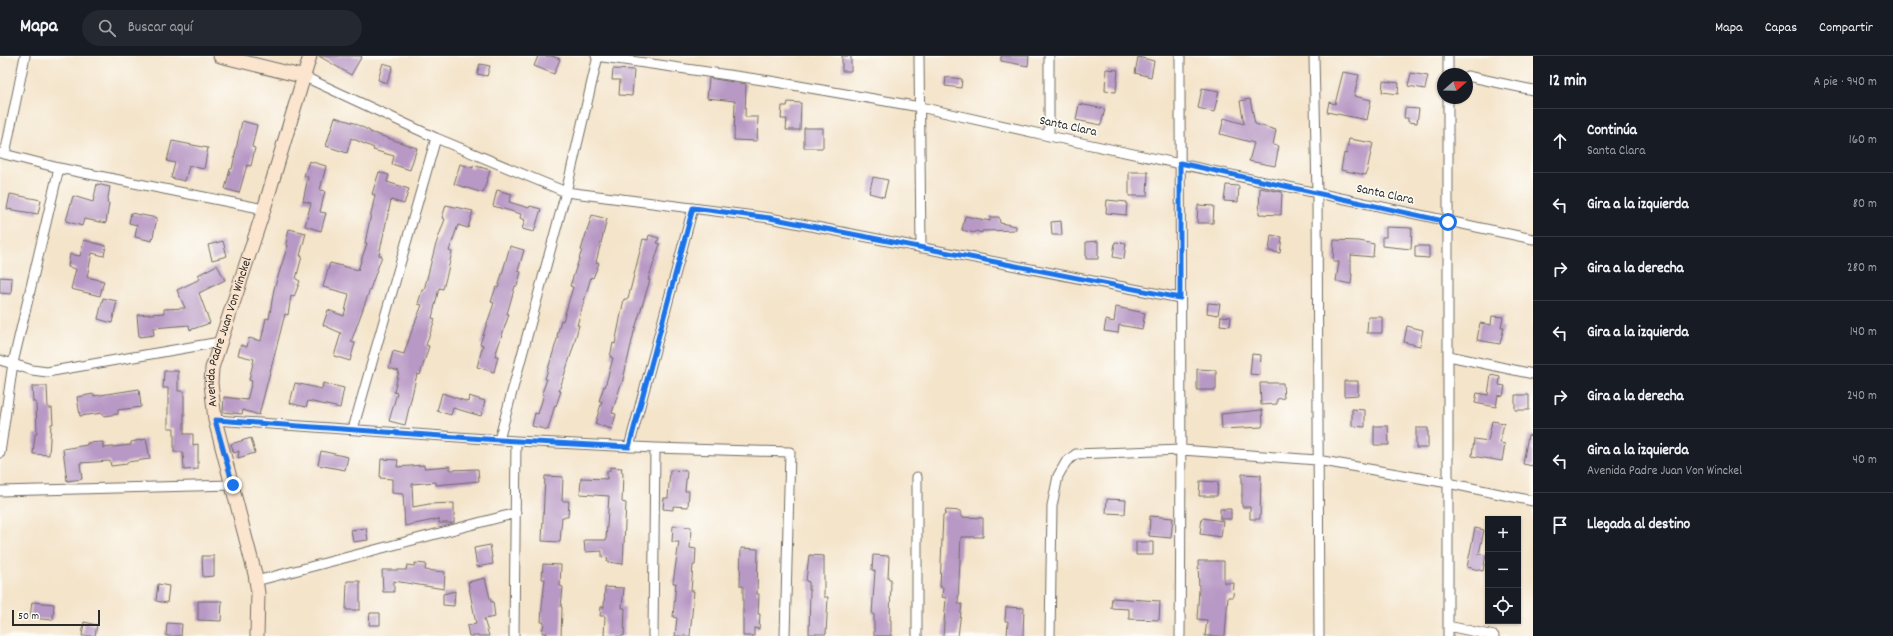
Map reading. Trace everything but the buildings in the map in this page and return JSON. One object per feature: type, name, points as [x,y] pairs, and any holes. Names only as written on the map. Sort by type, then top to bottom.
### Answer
[{"type":"main road","points":[[220,56],[305,77]]},
{"type":"main road","name":"Avenida Padre Juan Von Winckel","points":[[257,636],[258,612],[256,581],[233,485],[215,420],[211,383],[212,368],[264,209],[305,77],[310,56]]},
{"type":"street","points":[[25,56],[3,153],[59,168],[264,209]]},
{"type":"street","points":[[499,440],[566,192],[597,56]]},
{"type":"street","name":"Santa Clara","points":[[597,56],[770,81],[920,107],[1317,194],[1533,239]]},
{"type":"street","points":[[919,56],[921,248]]},
{"type":"street","points":[[1048,136],[1049,56]]},
{"type":"street","points":[[1180,56],[1180,298],[1182,450],[1180,636]]},
{"type":"street","points":[[1314,56],[1317,194],[1318,636]]},
{"type":"street","points":[[1448,56],[1450,68]]},
{"type":"street","points":[[305,77],[436,138],[566,192],[770,218],[1180,298]]},
{"type":"street","points":[[1473,77],[1533,90]]},
{"type":"street","points":[[1448,104],[1448,636]]},
{"type":"street","points":[[353,429],[436,138]]},
{"type":"street","points":[[0,453],[13,363],[59,168]]},
{"type":"street","points":[[629,447],[693,208]]},
{"type":"street","points":[[0,360],[32,370],[47,372],[220,342]]},
{"type":"street","points":[[1449,356],[1533,374]]},
{"type":"street","points":[[215,420],[516,441],[629,447],[790,452],[785,636]]},
{"type":"street","points":[[514,636],[516,441]]},
{"type":"street","points":[[653,636],[655,448]]},
{"type":"street","points":[[1050,636],[1052,506],[1058,476],[1066,462],[1076,454],[1182,450],[1317,460],[1448,483],[1533,501]]},
{"type":"street","points":[[917,477],[917,636]]},
{"type":"street","points":[[0,491],[233,485]]},
{"type":"street","points":[[256,581],[516,513]]},
{"type":"street","points":[[1448,626],[1494,636]]},
{"type":"route","points":[[233,485],[215,420],[499,440],[629,447],[693,208],[770,218],[1180,298],[1180,163],[1448,222]]}]
